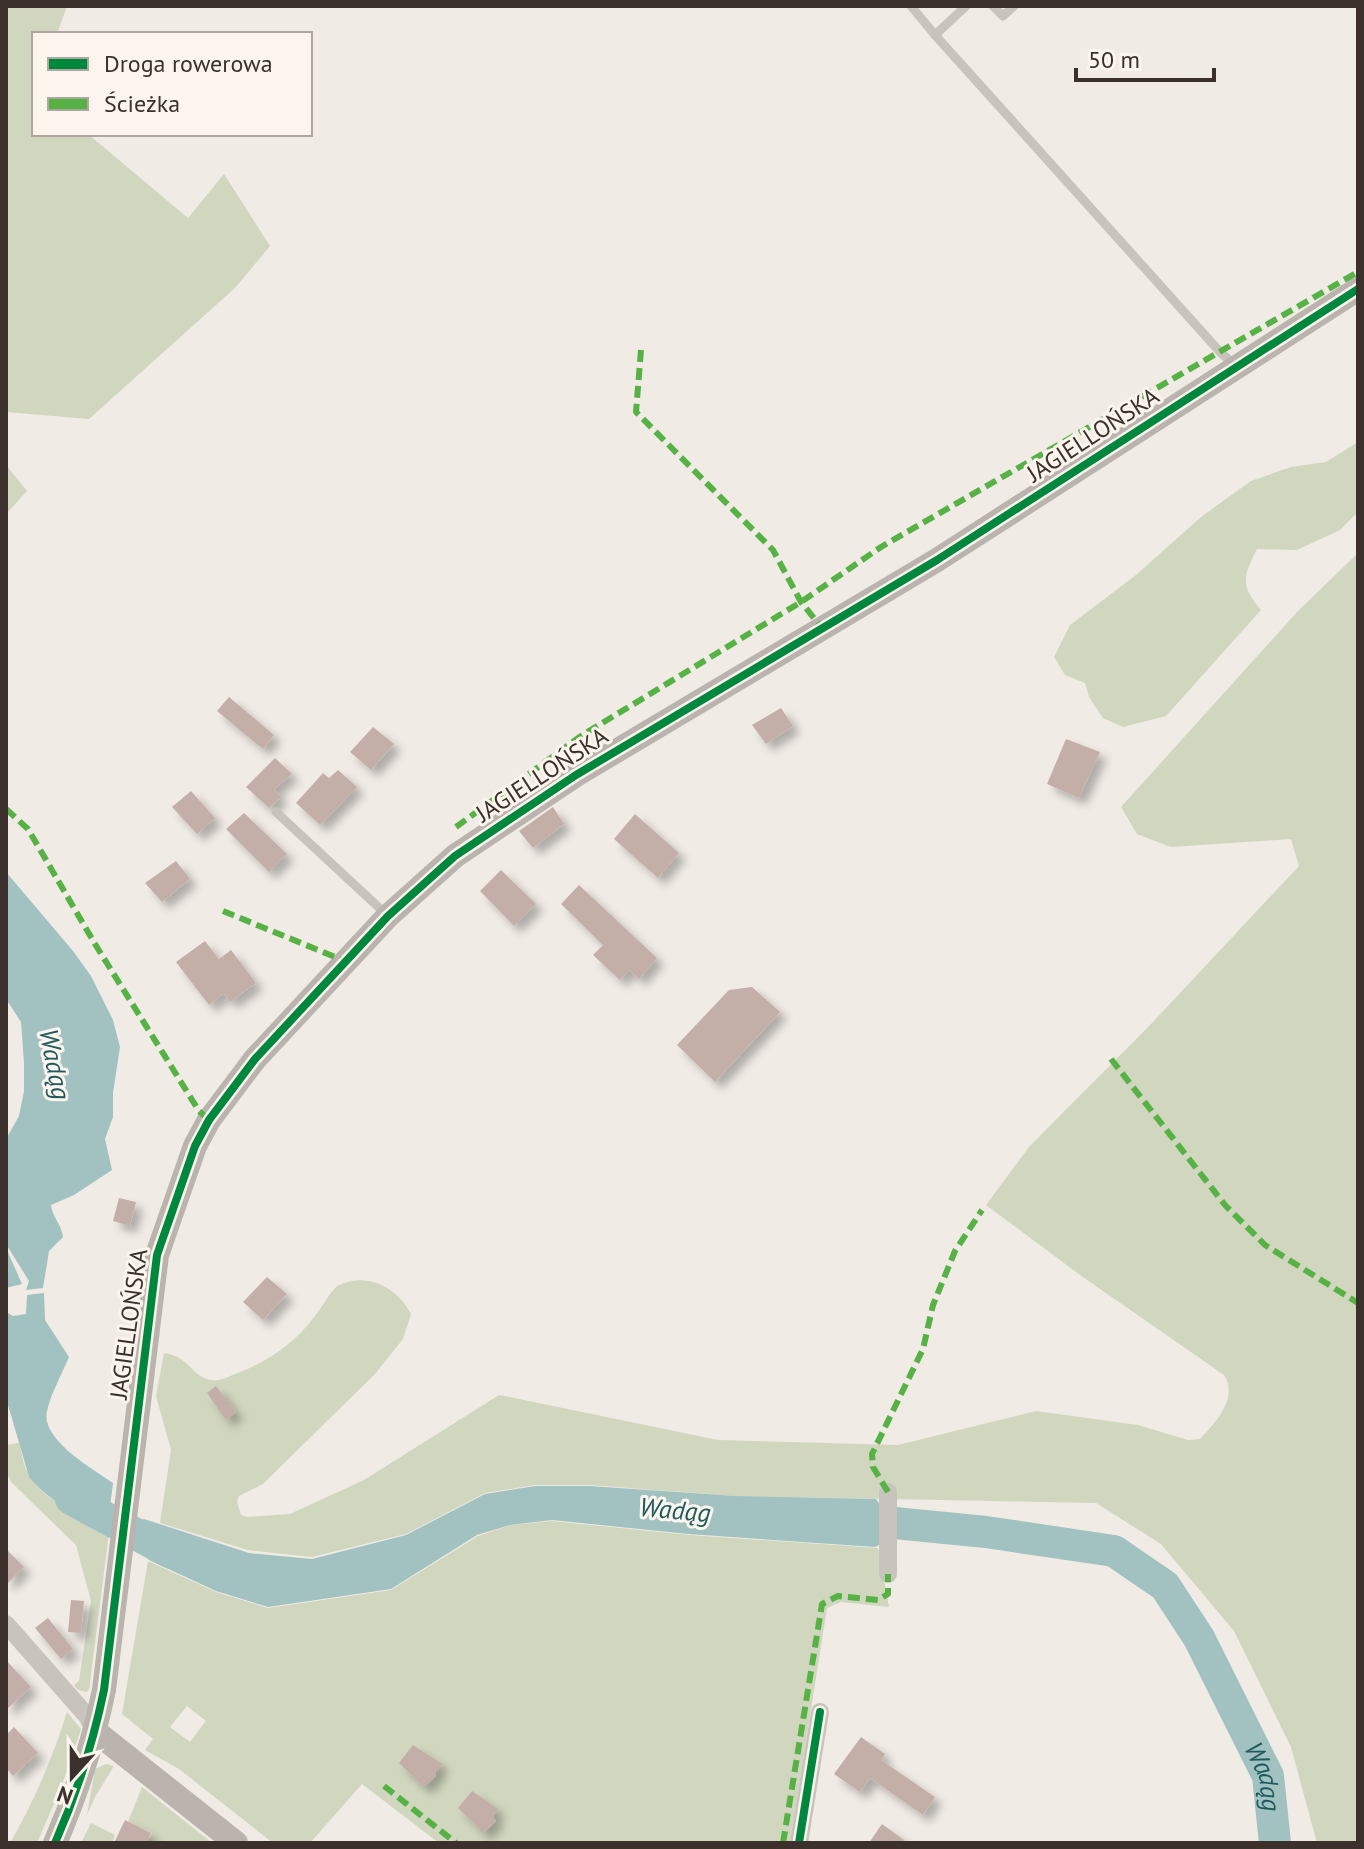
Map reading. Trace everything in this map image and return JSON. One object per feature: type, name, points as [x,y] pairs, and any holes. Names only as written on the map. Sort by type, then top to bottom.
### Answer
[{"type":"street","name":"JAGIELLOŃSKA","points":[[55,1843],[75,1798],[96,1732],[104,1690],[157,1255],[195,1146],[234,1084],[388,916],[455,856],[576,775],[937,560],[1358,289]]},
{"type":"street","points":[[888,1492],[888,1574]]},
{"type":"street","points":[[6,1624],[87,1716],[96,1732],[236,1843]]},
{"type":"street","points":[[799,1843],[820,1712]]},
{"type":"lane","points":[[911,6],[1221,353],[1237,366]]},
{"type":"lane","points":[[935,35],[966,6]]},
{"type":"lane","points":[[993,6],[1003,16],[1014,6]]},
{"type":"lane","points":[[276,812],[388,916]]},
{"type":"green space","points":[[6,6],[67,6],[58,32],[32,32],[32,136],[90,136],[188,218],[224,174],[270,246],[235,288],[89,419],[6,412]]},
{"type":"green space","points":[[1358,442],[1358,512],[1340,530],[1297,550],[1257,549],[1246,581],[1250,594],[1261,610],[1166,716],[1123,727],[1103,718],[1089,697],[1085,683],[1065,675],[1054,657],[1070,625],[1136,575],[1201,517],[1251,481],[1291,467],[1326,462]]},
{"type":"green space","points":[[6,465],[27,491],[6,514]]},
{"type":"green space","points":[[1358,553],[1358,1843],[1317,1843],[1291,1747],[1234,1631],[1161,1544],[1096,1503],[736,1496],[589,1485],[535,1485],[485,1493],[406,1534],[312,1557],[248,1550],[160,1523],[171,1450],[156,1396],[164,1353],[179,1358],[205,1378],[226,1378],[279,1351],[307,1326],[337,1286],[359,1280],[380,1284],[405,1304],[411,1314],[403,1339],[375,1374],[263,1484],[239,1496],[237,1502],[241,1515],[290,1514],[364,1480],[499,1395],[718,1440],[898,1445],[1036,1411],[1138,1425],[1188,1440],[1200,1439],[1218,1418],[1227,1401],[1229,1392],[1224,1375],[986,1205],[1029,1147],[1152,1023],[1299,866],[1291,839],[1171,847],[1137,834],[1121,807],[1298,611]]},
{"type":"green space","points":[[19,1443],[31,1479],[46,1495],[109,1533],[89,1690],[86,1692],[74,1685],[79,1681],[91,1601],[76,1545],[11,1482],[6,1471],[6,1445]]},
{"type":"green space","points":[[552,1521],[689,1535],[878,1548],[889,1607],[841,1602],[827,1608],[790,1843],[439,1843],[362,1784],[310,1843],[273,1843],[179,1769],[145,1750],[153,1739],[122,1714],[148,1561],[216,1592],[268,1608],[391,1590],[478,1536],[511,1525]],"holes":[[[187,1706],[206,1721],[190,1742],[170,1727]]]},
{"type":"green space","points":[[67,1712],[81,1729],[62,1785],[37,1843],[10,1843],[42,1779]]},
{"type":"green space","points":[[106,1764],[114,1766],[87,1815],[95,1769]]},
{"type":"green space","points":[[142,1787],[212,1843],[147,1843],[152,1833],[128,1822]]},
{"type":"green space","points":[[91,1823],[115,1835],[112,1843],[81,1843]]},
{"type":"water","points":[[6,872],[91,976],[113,1020],[120,1047],[113,1117],[105,1139],[112,1170],[74,1195],[51,1205],[63,1237],[49,1251],[43,1288],[26,1290],[29,1281],[6,1244],[6,1139],[19,1116],[24,1091],[24,1063],[21,1022],[6,999]]},
{"type":"water","points":[[6,1248],[22,1284],[6,1288]]},
{"type":"water","points":[[44,1293],[45,1320],[69,1357],[49,1404],[47,1422],[70,1452],[113,1483],[107,1531],[55,1501],[29,1477],[6,1398],[6,1312],[13,1316],[26,1314],[27,1295]]},
{"type":"water","points":[[535,1486],[876,1499],[880,1505],[879,1545],[688,1534],[552,1520],[510,1525],[477,1535],[391,1589],[268,1607],[216,1591],[149,1560],[137,1549],[141,1520],[144,1519],[249,1553],[312,1559],[406,1535],[485,1494]]},
{"type":"building","points":[[229,697],[274,735],[263,749],[217,711]]},
{"type":"building","points":[[781,708],[793,726],[766,744],[752,725]]},
{"type":"building","points":[[373,727],[394,744],[371,770],[350,752]]},
{"type":"building","points":[[1066,739],[1100,752],[1079,798],[1047,784]]},
{"type":"building","points":[[275,758],[292,774],[274,789],[281,797],[269,808],[246,787]]},
{"type":"building","points":[[338,770],[357,787],[320,825],[296,803],[323,773],[329,778]]},
{"type":"building","points":[[191,791],[215,818],[197,834],[172,807]]},
{"type":"building","points":[[553,807],[564,824],[533,848],[519,831]]},
{"type":"building","points":[[244,813],[287,854],[269,872],[226,829]]},
{"type":"building","points":[[635,814],[679,853],[658,878],[614,839]]},
{"type":"building","points":[[176,861],[190,879],[162,902],[145,883]]},
{"type":"building","points":[[501,870],[536,904],[514,926],[480,891]]},
{"type":"building","points":[[579,885],[657,958],[639,979],[629,970],[620,980],[593,955],[603,945],[561,904]]},
{"type":"building","points":[[205,941],[219,959],[231,950],[256,983],[230,1002],[224,993],[209,1005],[176,962]]},
{"type":"building","points":[[752,987],[780,1012],[715,1082],[677,1045],[729,990]]},
{"type":"building","points":[[119,1198],[136,1202],[130,1226],[113,1221]]},
{"type":"building","points":[[267,1277],[287,1294],[263,1320],[243,1302]]},
{"type":"building","points":[[216,1386],[236,1412],[226,1420],[207,1393]]},
{"type":"building","points":[[6,1549],[24,1567],[6,1585]]},
{"type":"building","points":[[71,1600],[84,1601],[81,1633],[68,1632]]},
{"type":"building","points":[[48,1618],[73,1649],[61,1659],[35,1628]]},
{"type":"building","points":[[6,1660],[31,1687],[6,1710]]},
{"type":"building","points":[[14,1727],[38,1753],[13,1776],[6,1768],[6,1735]]},
{"type":"building","points":[[861,1737],[885,1754],[881,1760],[935,1797],[923,1815],[870,1778],[860,1792],[834,1774]]},
{"type":"building","points":[[413,1745],[442,1764],[436,1776],[424,1787],[399,1763]]},
{"type":"building","points":[[472,1791],[498,1809],[493,1816],[496,1821],[484,1833],[458,1808]]},
{"type":"building","points":[[125,1820],[151,1833],[147,1843],[114,1843]]},
{"type":"building","points":[[882,1824],[904,1840],[902,1843],[869,1843]]},
{"type":"waterway","name":"Wadąg","points":[[71,1499],[179,1555]]},
{"type":"waterway","name":"Wadąg","points":[[854,1519],[986,1532],[1114,1551],[1165,1586],[1199,1638],[1268,1776],[1275,1843]]},
{"type":"marked path","points":[[456,827],[581,736],[801,602],[881,547],[1358,272]]},
{"type":"marked path","points":[[641,350],[636,412],[773,550],[801,602],[822,628]]},
{"type":"marked path","points":[[6,809],[28,829],[95,944],[199,1111],[209,1120]]},
{"type":"marked path","points":[[223,911],[345,961]]},
{"type":"marked path","points":[[1111,1059],[1225,1205],[1265,1245],[1358,1303]]},
{"type":"marked path","points":[[888,1492],[873,1467],[872,1454],[923,1349],[933,1305],[955,1251],[982,1210]]},
{"type":"marked path","points":[[783,1843],[822,1604],[838,1596],[878,1600],[888,1594],[888,1574]]},
{"type":"marked path","points":[[384,1786],[456,1843]]},
{"type":"cycle path","points":[[55,1843],[84,1768],[104,1690],[157,1255],[195,1146],[209,1120],[255,1059],[388,916],[455,856],[576,775],[937,560],[1358,289]]},
{"type":"cycle path","points":[[799,1843],[820,1712]]}]
